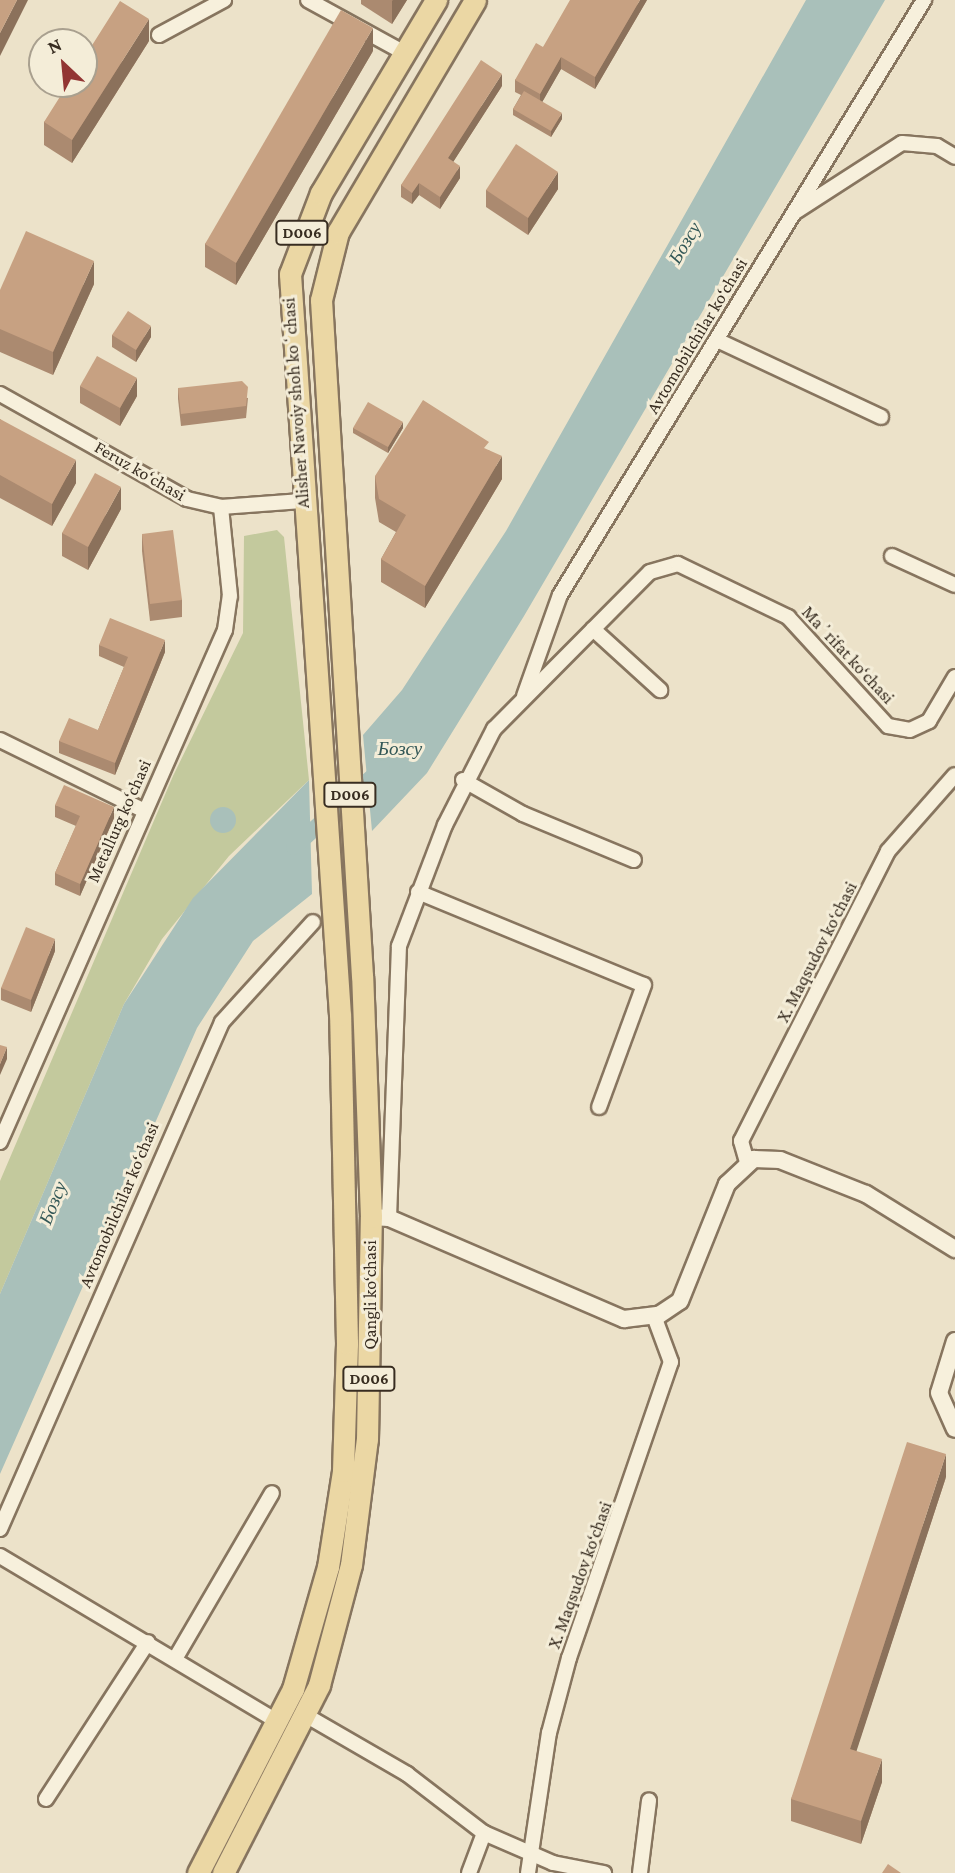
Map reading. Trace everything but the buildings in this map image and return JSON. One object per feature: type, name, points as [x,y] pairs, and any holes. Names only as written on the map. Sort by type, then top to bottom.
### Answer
[{"type":"main road","name":"Alisher Navoiy shoh koʻchasi","points":[[330,880],[288,304],[292,266],[321,193],[436,0]]},
{"type":"main road","name":"Alisher Navoiy shoh koʻchasi","points":[[354,857],[320,341],[330,255],[475,0]]},
{"type":"main road","name":"Feruz ko‘chasi","points":[[302,500],[332,498]]},
{"type":"main road","name":"Qangli ko‘chasi","points":[[223,1873],[307,1716],[337,1625],[362,1502],[380,1217],[354,857]]},
{"type":"main road","name":"Qangli ko‘chasi","points":[[198,1873],[278,1722],[313,1630],[339,1503],[346,1217],[330,880]]},
{"type":"main road","points":[[346,1217],[380,1217]]},
{"type":"street","points":[[159,35],[224,0]]},
{"type":"street","points":[[308,0],[405,53]]},
{"type":"street","name":"Avtomobilchilar ko‘chasi","points":[[522,701],[560,595],[719,341],[789,216],[924,0]]},
{"type":"street","points":[[789,216],[902,143],[937,146],[955,157]]},
{"type":"street","points":[[719,341],[881,417]]},
{"type":"street","name":"Feruz ko‘chasi","points":[[0,394],[187,499],[221,507],[302,500]]},
{"type":"street","name":"Metallurg ko‘chasi","points":[[0,1142],[228,620],[221,507]]},
{"type":"street","points":[[892,556],[955,585]]},
{"type":"street","name":"Maʼrifat ko‘chasi","points":[[463,780],[494,729],[593,629],[650,572],[678,564],[788,618],[888,726],[910,730],[929,721],[955,677]]},
{"type":"street","points":[[593,629],[660,690]]},
{"type":"street","points":[[0,740],[144,810]]},
{"type":"street","name":"X. Maqsudov ko‘chasi","points":[[747,1162],[741,1141],[888,851],[955,775]]},
{"type":"street","points":[[463,780],[523,814],[634,860]]},
{"type":"street","name":"Qangli ko‘chasi","points":[[380,1217],[399,946],[463,780]]},
{"type":"street","points":[[418,892],[644,985],[599,1107]]},
{"type":"street","name":"Avtomobilchilar ko‘chasi","points":[[0,1529],[222,1022],[313,922]]},
{"type":"street","points":[[380,1217],[614,1317],[654,1316],[687,1290],[727,1184],[747,1162],[780,1160],[866,1194],[955,1249]]},
{"type":"street","name":"X. Maqsudov ko‘chasi","points":[[528,1873],[527,1852],[569,1658],[671,1362],[654,1316]]},
{"type":"street","points":[[955,1341],[939,1393],[955,1429]]},
{"type":"street","points":[[175,1659],[272,1493]]},
{"type":"street","points":[[0,1556],[278,1722]]},
{"type":"street","points":[[46,1799],[148,1642]]},
{"type":"street","points":[[307,1716],[407,1774],[484,1833],[527,1852],[604,1873]]},
{"type":"street","points":[[640,1873],[649,1801]]},
{"type":"street","points":[[469,1873],[484,1833]]},
{"type":"green space","points":[[277,530],[284,537],[309,780],[229,856],[162,939],[124,1004],[0,1294],[0,1181],[173,776],[243,633],[244,536]]},
{"type":"water","name":"Бозсу","points":[[806,0],[885,0],[524,616],[427,773],[372,831],[363,735],[402,690],[506,531]]},
{"type":"water","points":[[309,780],[312,894],[253,941],[197,1028],[0,1474],[0,1294],[124,1004],[193,898]]},
{"type":"water","points":[[223,807],[232,811],[236,820],[232,829],[223,833],[214,829],[210,820],[214,811]]},
{"type":"waterway","name":"Бозсу","points":[[294,847],[382,768]]}]
